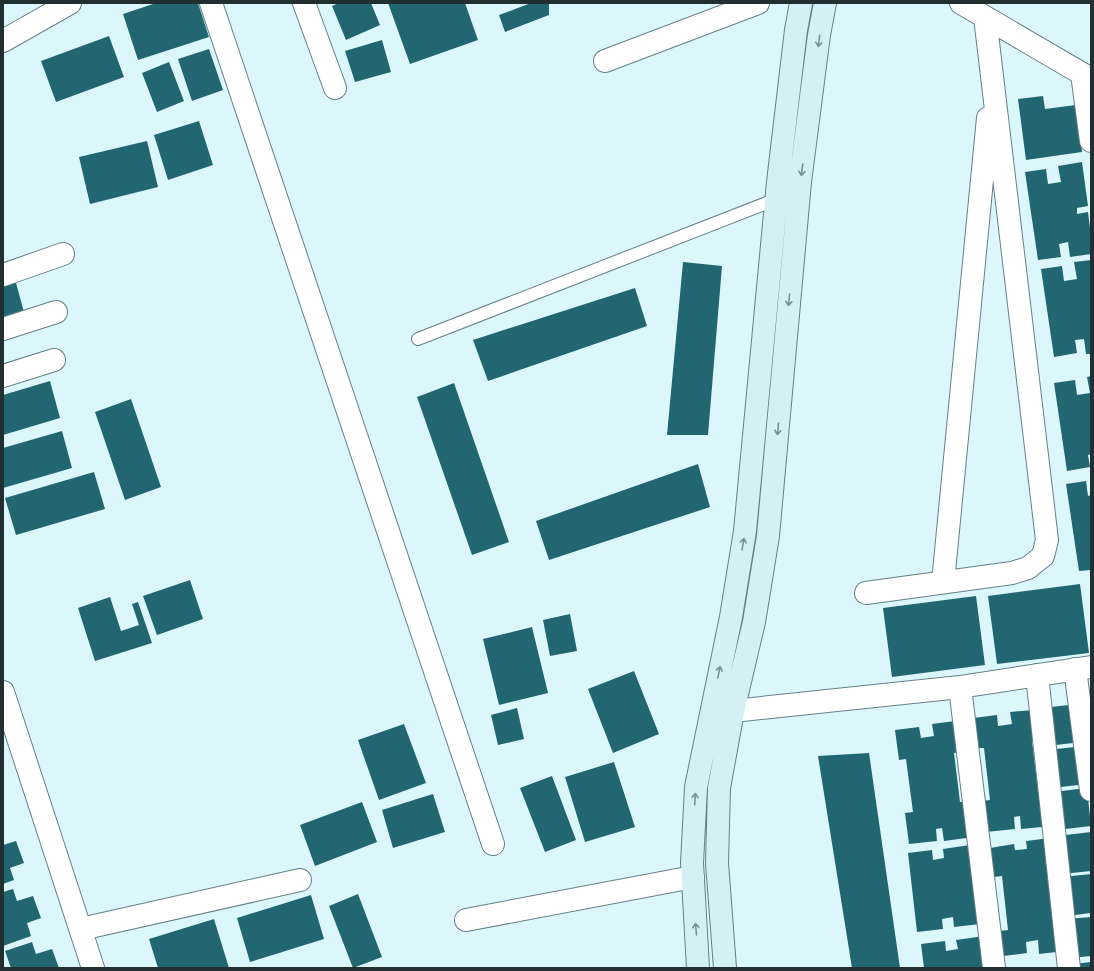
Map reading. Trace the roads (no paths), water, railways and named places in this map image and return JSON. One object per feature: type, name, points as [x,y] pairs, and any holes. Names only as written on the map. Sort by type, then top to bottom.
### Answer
[{"type":"main road","points":[[698,968],[692,877],[696,787],[731,617],[745,531],[777,199],[796,30],[801,3]]},
{"type":"main road","points":[[725,968],[717,863],[720,788],[733,711],[754,622],[768,536],[800,182],[825,3]]},
{"type":"street","points":[[3,41],[70,3]]},
{"type":"street","points":[[211,3],[493,844]]},
{"type":"street","points":[[304,3],[335,88]]},
{"type":"street","points":[[606,61],[758,3]]},
{"type":"street","points":[[961,3],[1087,77],[1091,141]]},
{"type":"street","points":[[866,593],[1012,573],[1028,568],[1043,556],[1047,540],[985,17]]},
{"type":"street","points":[[943,582],[992,76]]},
{"type":"street","points":[[3,275],[63,254]]},
{"type":"street","points":[[3,329],[56,312]]},
{"type":"street","points":[[3,376],[54,360]]},
{"type":"street","points":[[733,711],[960,687],[1083,668],[1091,790]]},
{"type":"street","points":[[1037,675],[1069,968]]},
{"type":"street","points":[[960,687],[994,968]]},
{"type":"street","points":[[3,692],[94,968]]},
{"type":"street","points":[[466,920],[692,877]]},
{"type":"street","points":[[81,929],[300,880]]},
{"type":"lane","points":[[418,339],[777,199]]}]
